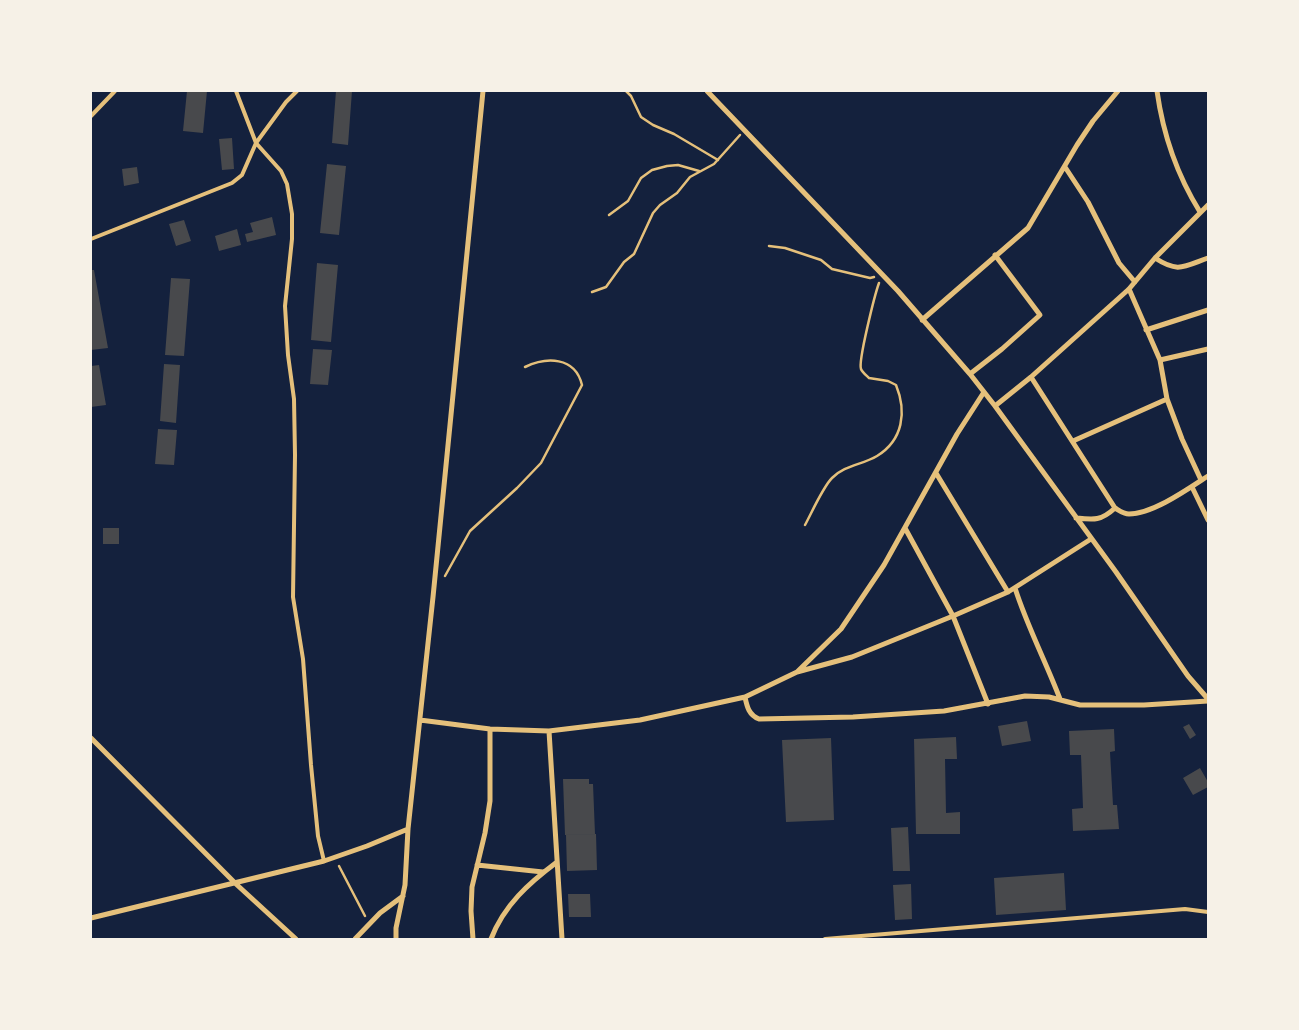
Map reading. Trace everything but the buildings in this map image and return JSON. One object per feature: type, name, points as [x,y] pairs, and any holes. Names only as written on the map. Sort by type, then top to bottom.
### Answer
[{"type":"street","points":[[396,939],[396,928],[403,896],[408,829],[483,91]]},
{"type":"street","points":[[707,91],[882,274],[970,374],[1091,538],[1188,676],[1208,700]]},
{"type":"street","points":[[922,320],[1028,228],[1093,121],[1118,91]]},
{"type":"street","points":[[1157,91],[1159,108],[1170,150],[1190,195],[1200,212]]},
{"type":"street","points":[[1065,167],[1088,202],[1118,263],[1135,282]]},
{"type":"street","points":[[995,406],[1031,377],[1129,289],[1155,258],[1208,205]]},
{"type":"street","points":[[970,374],[1002,349],[1040,315],[995,255]]},
{"type":"street","points":[[1155,258],[1174,268],[1208,258]]},
{"type":"street","points":[[1129,289],[1160,360],[1167,399],[1182,439],[1201,480]]},
{"type":"street","points":[[1146,330],[1208,310]]},
{"type":"street","points":[[1160,360],[1208,349]]},
{"type":"street","points":[[1031,377],[1115,508],[1122,513],[1139,512],[1163,504],[1208,476]]},
{"type":"street","points":[[797,672],[841,629],[884,565],[957,434],[984,392]]},
{"type":"street","points":[[1073,441],[1167,399]]},
{"type":"street","points":[[936,472],[1008,592]]},
{"type":"street","points":[[1192,487],[1208,520]]},
{"type":"street","points":[[1076,518],[1092,520],[1100,518],[1106,516],[1115,508]]},
{"type":"street","points":[[905,528],[953,616],[988,704]]},
{"type":"street","points":[[420,720],[490,729],[549,731],[640,720],[745,697],[797,672],[852,657],[1008,592],[1091,538]]},
{"type":"street","points":[[1015,588],[1060,699]]},
{"type":"street","points":[[745,697],[748,709],[755,717],[760,719],[890,715],[944,711],[1025,696],[1049,697],[1080,705],[1144,705],[1208,700]]},
{"type":"street","points":[[473,939],[471,899],[473,879],[485,833],[490,801],[490,729]]},
{"type":"street","points":[[549,731],[562,939]]},
{"type":"street","points":[[91,738],[236,884],[296,939]]},
{"type":"street","points":[[92,918],[324,861],[408,829]]},
{"type":"street","points":[[491,939],[499,921],[512,902],[543,872],[557,862]]},
{"type":"street","points":[[477,865],[543,872]]},
{"type":"street","points":[[355,939],[380,913],[403,896]]},
{"type":"lane","points":[[91,116],[115,91]]},
{"type":"lane","points":[[236,91],[256,143],[281,171],[287,184],[292,214],[292,239],[285,306],[288,355],[294,399],[293,597],[304,659],[318,836],[324,861]]},
{"type":"lane","points":[[91,239],[232,182],[242,175],[256,143],[296,91]]},
{"type":"lane","points":[[824,939],[1185,909],[1208,912]]},
{"type":"path","points":[[626,91],[631,96],[642,117],[653,125],[674,134],[718,160]]},
{"type":"path","points":[[592,292],[606,287],[624,262],[634,254],[653,214],[660,205],[677,194],[690,177],[714,164],[744,131]]},
{"type":"path","points":[[609,215],[628,201],[641,178],[652,170],[678,165],[699,171]]},
{"type":"path","points":[[769,246],[785,248],[821,260],[832,268],[870,278],[882,274]]},
{"type":"path","points":[[805,525],[830,479],[842,469],[877,456],[890,445],[900,431],[902,410],[900,394],[896,385],[888,381],[869,378],[861,369],[861,356],[874,296],[882,274]]},
{"type":"path","points":[[442,580],[470,531],[540,464],[582,384],[580,378],[570,366],[560,361],[535,362],[525,367]]},
{"type":"path","points":[[335,857],[350,890],[369,924]]}]
